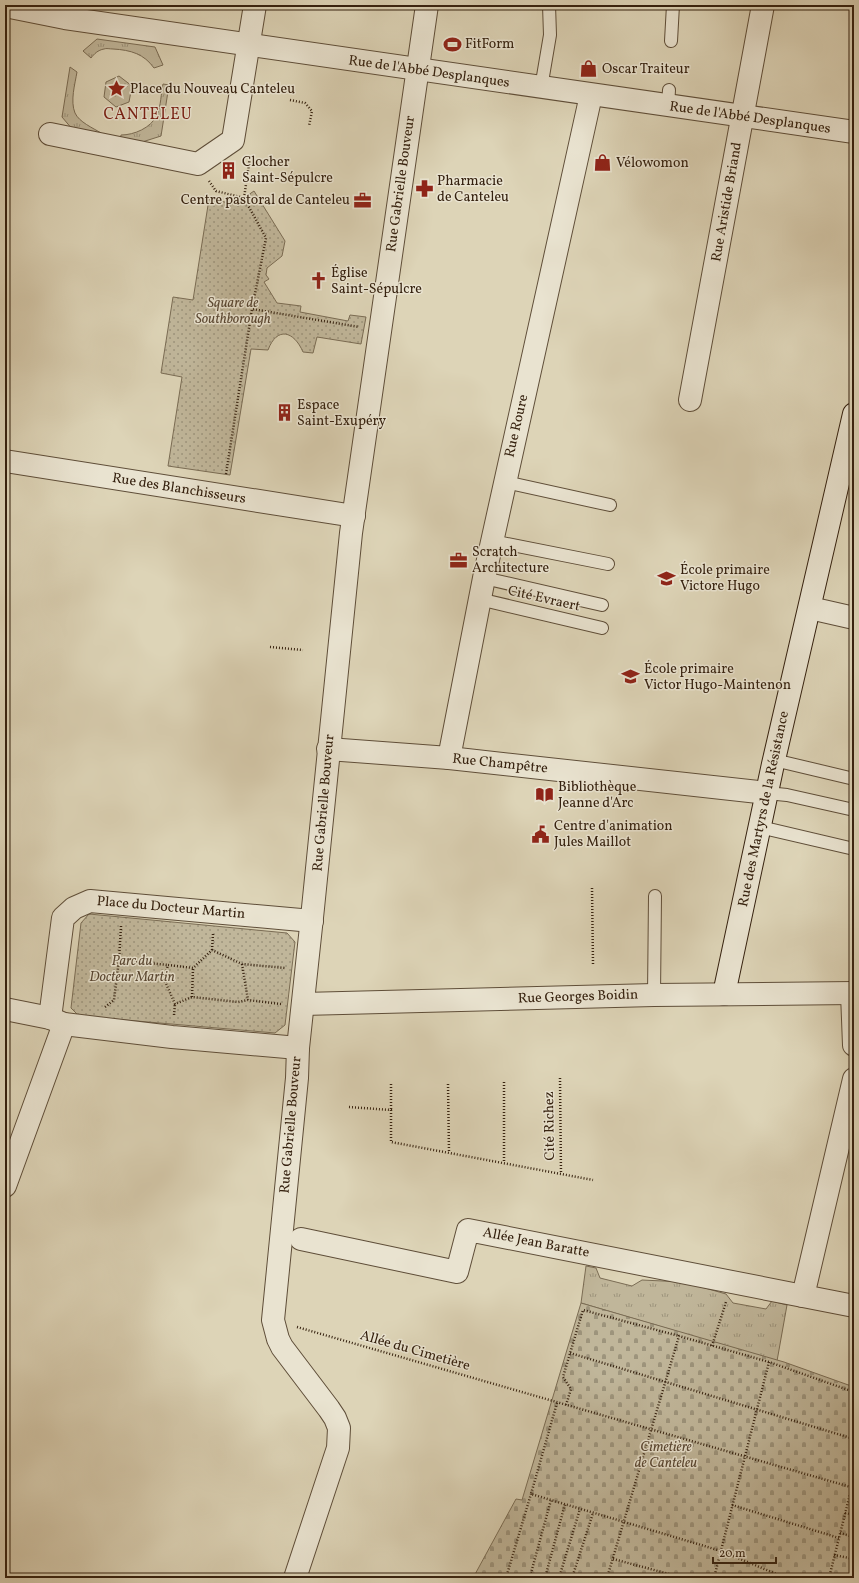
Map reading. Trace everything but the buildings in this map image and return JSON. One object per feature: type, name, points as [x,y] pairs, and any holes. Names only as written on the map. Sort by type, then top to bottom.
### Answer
[{"type":"street","points":[[50,134],[198,164],[233,140],[255,5]]},
{"type":"street","name":"Rue Gabrielle Bouveur","points":[[295,1578],[334,1462],[338,1448],[339,1428],[329,1408],[282,1347],[278,1339],[273,1320],[297,1078],[298,1048],[351,533],[427,5]]},
{"type":"street","name":"Rue Aristide Briand","points":[[690,400],[763,5]]},
{"type":"street","name":"Rue de l'Abbé Desplanques","points":[[5,6],[65,18],[591,95],[669,98],[743,116],[854,132]]},
{"type":"street","name":"Rue Roure","points":[[449,758],[492,541],[591,95]]},
{"type":"street","name":"Rue des Martyrs de la Résistance","points":[[724,994],[774,760],[810,608],[848,471],[854,414]]},
{"type":"street","name":"Rue des Blanchisseurs","points":[[5,461],[354,516]]},
{"type":"street","points":[[810,608],[854,618]]},
{"type":"street","name":"Rue Champêtre","points":[[328,749],[449,758],[767,793]]},
{"type":"street","name":"Place du Docteur Martin","points":[[66,1023],[63,918],[74,908],[90,901],[312,921]]},
{"type":"street","points":[[853,993],[854,1044]]},
{"type":"street","name":"Rue Georges Boidin","points":[[303,1004],[654,995],[853,993]]},
{"type":"street","points":[[5,1009],[66,1023],[172,1037],[298,1048]]},
{"type":"street","points":[[5,1186],[66,1023]]},
{"type":"street","points":[[803,1296],[854,1079]]},
{"type":"street","name":"Allée Jean Baratte","points":[[301,1239],[456,1272],[468,1230],[854,1306]]},
{"type":"lane","points":[[541,88],[550,35],[549,5]]},
{"type":"lane","points":[[671,41],[673,5]]},
{"type":"lane","points":[[505,482],[610,505]]},
{"type":"lane","points":[[492,541],[608,564]]},
{"type":"lane","name":"Cité Evraert","points":[[482,589],[602,605]]},
{"type":"lane","name":"Cité Evraert","points":[[482,589],[602,628]]},
{"type":"lane","points":[[774,760],[854,779]]},
{"type":"lane","points":[[767,793],[854,810]]},
{"type":"lane","points":[[760,827],[854,849]]},
{"type":"lane","points":[[654,995],[655,896]]},
{"type":"path","points":[[290,100],[305,103],[312,111],[309,126]]},
{"type":"path","points":[[223,496],[252,309],[266,238],[244,198],[250,157],[233,140]]},
{"type":"path","points":[[198,164],[216,191],[244,198]]},
{"type":"path","points":[[252,309],[380,330]]},
{"type":"path","points":[[270,647],[303,650]]},
{"type":"path","points":[[592,888],[593,964]]},
{"type":"path","points":[[66,1023],[114,1000],[119,960],[122,904]]},
{"type":"path","points":[[192,996],[193,968],[212,950],[242,964],[286,968]]},
{"type":"path","points":[[119,960],[193,968]]},
{"type":"path","points":[[242,964],[248,1000]]},
{"type":"path","points":[[168,965],[164,979],[175,1004],[174,1013]]},
{"type":"path","points":[[175,1004],[192,996],[238,1002],[248,1000],[281,1004]]},
{"type":"path","name":"Cité Richez","points":[[560,1078],[561,1174]]},
{"type":"path","points":[[504,1082],[504,1163]]},
{"type":"path","name":"Cité Richez","points":[[391,1084],[391,1142],[593,1180]]},
{"type":"path","points":[[448,1084],[449,1153]]},
{"type":"path","points":[[349,1107],[391,1110]]},
{"type":"path","points":[[712,1346],[733,1282]]},
{"type":"path","points":[[566,1406],[571,1389],[563,1378],[583,1310],[769,1362],[854,1392]]},
{"type":"path","name":"Allée du Cimetière","points":[[273,1320],[744,1458],[853,1488]]},
{"type":"path","points":[[607,1578],[679,1336]]},
{"type":"path","points":[[570,1353],[854,1439]]},
{"type":"path","points":[[714,1578],[769,1362]]},
{"type":"path","points":[[506,1578],[557,1403]]},
{"type":"path","points":[[842,1578],[829,1576],[853,1488],[854,1478]]},
{"type":"path","points":[[531,1494],[721,1550],[786,1578]]},
{"type":"path","points":[[551,1500],[531,1573],[546,1578],[565,1504]]},
{"type":"path","points":[[732,1505],[839,1538]]},
{"type":"path","points":[[559,1578],[580,1509]]},
{"type":"path","points":[[572,1578],[592,1513]]},
{"type":"path","points":[[845,1513],[854,1515]]},
{"type":"path","points":[[840,1533],[854,1537]]},
{"type":"path","points":[[834,1554],[854,1559]]},
{"type":"path","points":[[612,1559],[684,1578]]},
{"type":"green space","points":[[97,39],[155,47],[163,65],[154,68],[141,56],[120,50],[102,50],[96,52],[91,58],[83,51]]},
{"type":"green space","points":[[70,67],[77,72],[73,98],[75,113],[83,122],[101,133],[100,135],[73,130],[62,117]]},
{"type":"green space","points":[[119,76],[132,86],[129,102],[116,107],[104,97],[106,82]]},
{"type":"green space","points":[[163,84],[169,85],[161,136],[139,143],[120,140],[121,135],[137,132],[151,124],[157,115]]},
{"type":"green space","name":"Square de Southborough","points":[[254,191],[285,241],[282,256],[267,268],[266,275],[269,279],[264,282],[277,303],[301,306],[300,312],[348,321],[350,315],[366,317],[361,344],[317,337],[313,353],[303,352],[295,339],[286,334],[276,337],[268,350],[251,349],[230,475],[168,466],[182,377],[161,373],[173,297],[193,300],[209,199],[235,204]]},
{"type":"green space","name":"Parc du Docteur Martin","points":[[89,914],[287,933],[295,942],[285,1025],[275,1033],[79,1016],[71,1008],[81,923]]},
{"type":"green space","points":[[586,1266],[596,1268],[600,1278],[632,1286],[642,1280],[684,1282],[726,1294],[733,1303],[766,1309],[772,1301],[787,1305],[777,1361],[581,1303]]},
{"type":"green space","name":"Cimetière de Canteleu","points":[[581,1303],[784,1362],[854,1387],[854,1578],[473,1578],[516,1499],[522,1500]]},
{"type":"place","name":"FitForm","points":[[452,44]]},
{"type":"place","name":"Oscar Traiteur","points":[[589,69]]},
{"type":"place","name":"Place du Nouveau Canteleu","points":[[117,89]]},
{"type":"place","name":"Vélowomon","points":[[603,163]]},
{"type":"place","name":"Clocher Saint-Sépulcre","points":[[229,170]]},
{"type":"place","name":"Pharmacie de Canteleu","points":[[424,189]]},
{"type":"place","name":"Centre pastoral de Canteleu","points":[[363,200]]},
{"type":"place","name":"Église Saint-Sépulcre","points":[[318,281]]},
{"type":"place","name":"Espace Saint-Exupéry","points":[[284,413]]},
{"type":"place","name":"Scratch Architecture","points":[[459,560]]},
{"type":"place","name":"École primaire Victore Hugo","points":[[667,578]]},
{"type":"place","name":"École primaire Victor Hugo-Maintenon","points":[[631,677]]},
{"type":"place","name":"Bibliothèque Jeanne d'Arc","points":[[545,795]]},
{"type":"place","name":"Centre d'animation Jules Maillot","points":[[541,834]]},
{"type":"district","name":"CANTELEU","points":[[148,115]]}]
